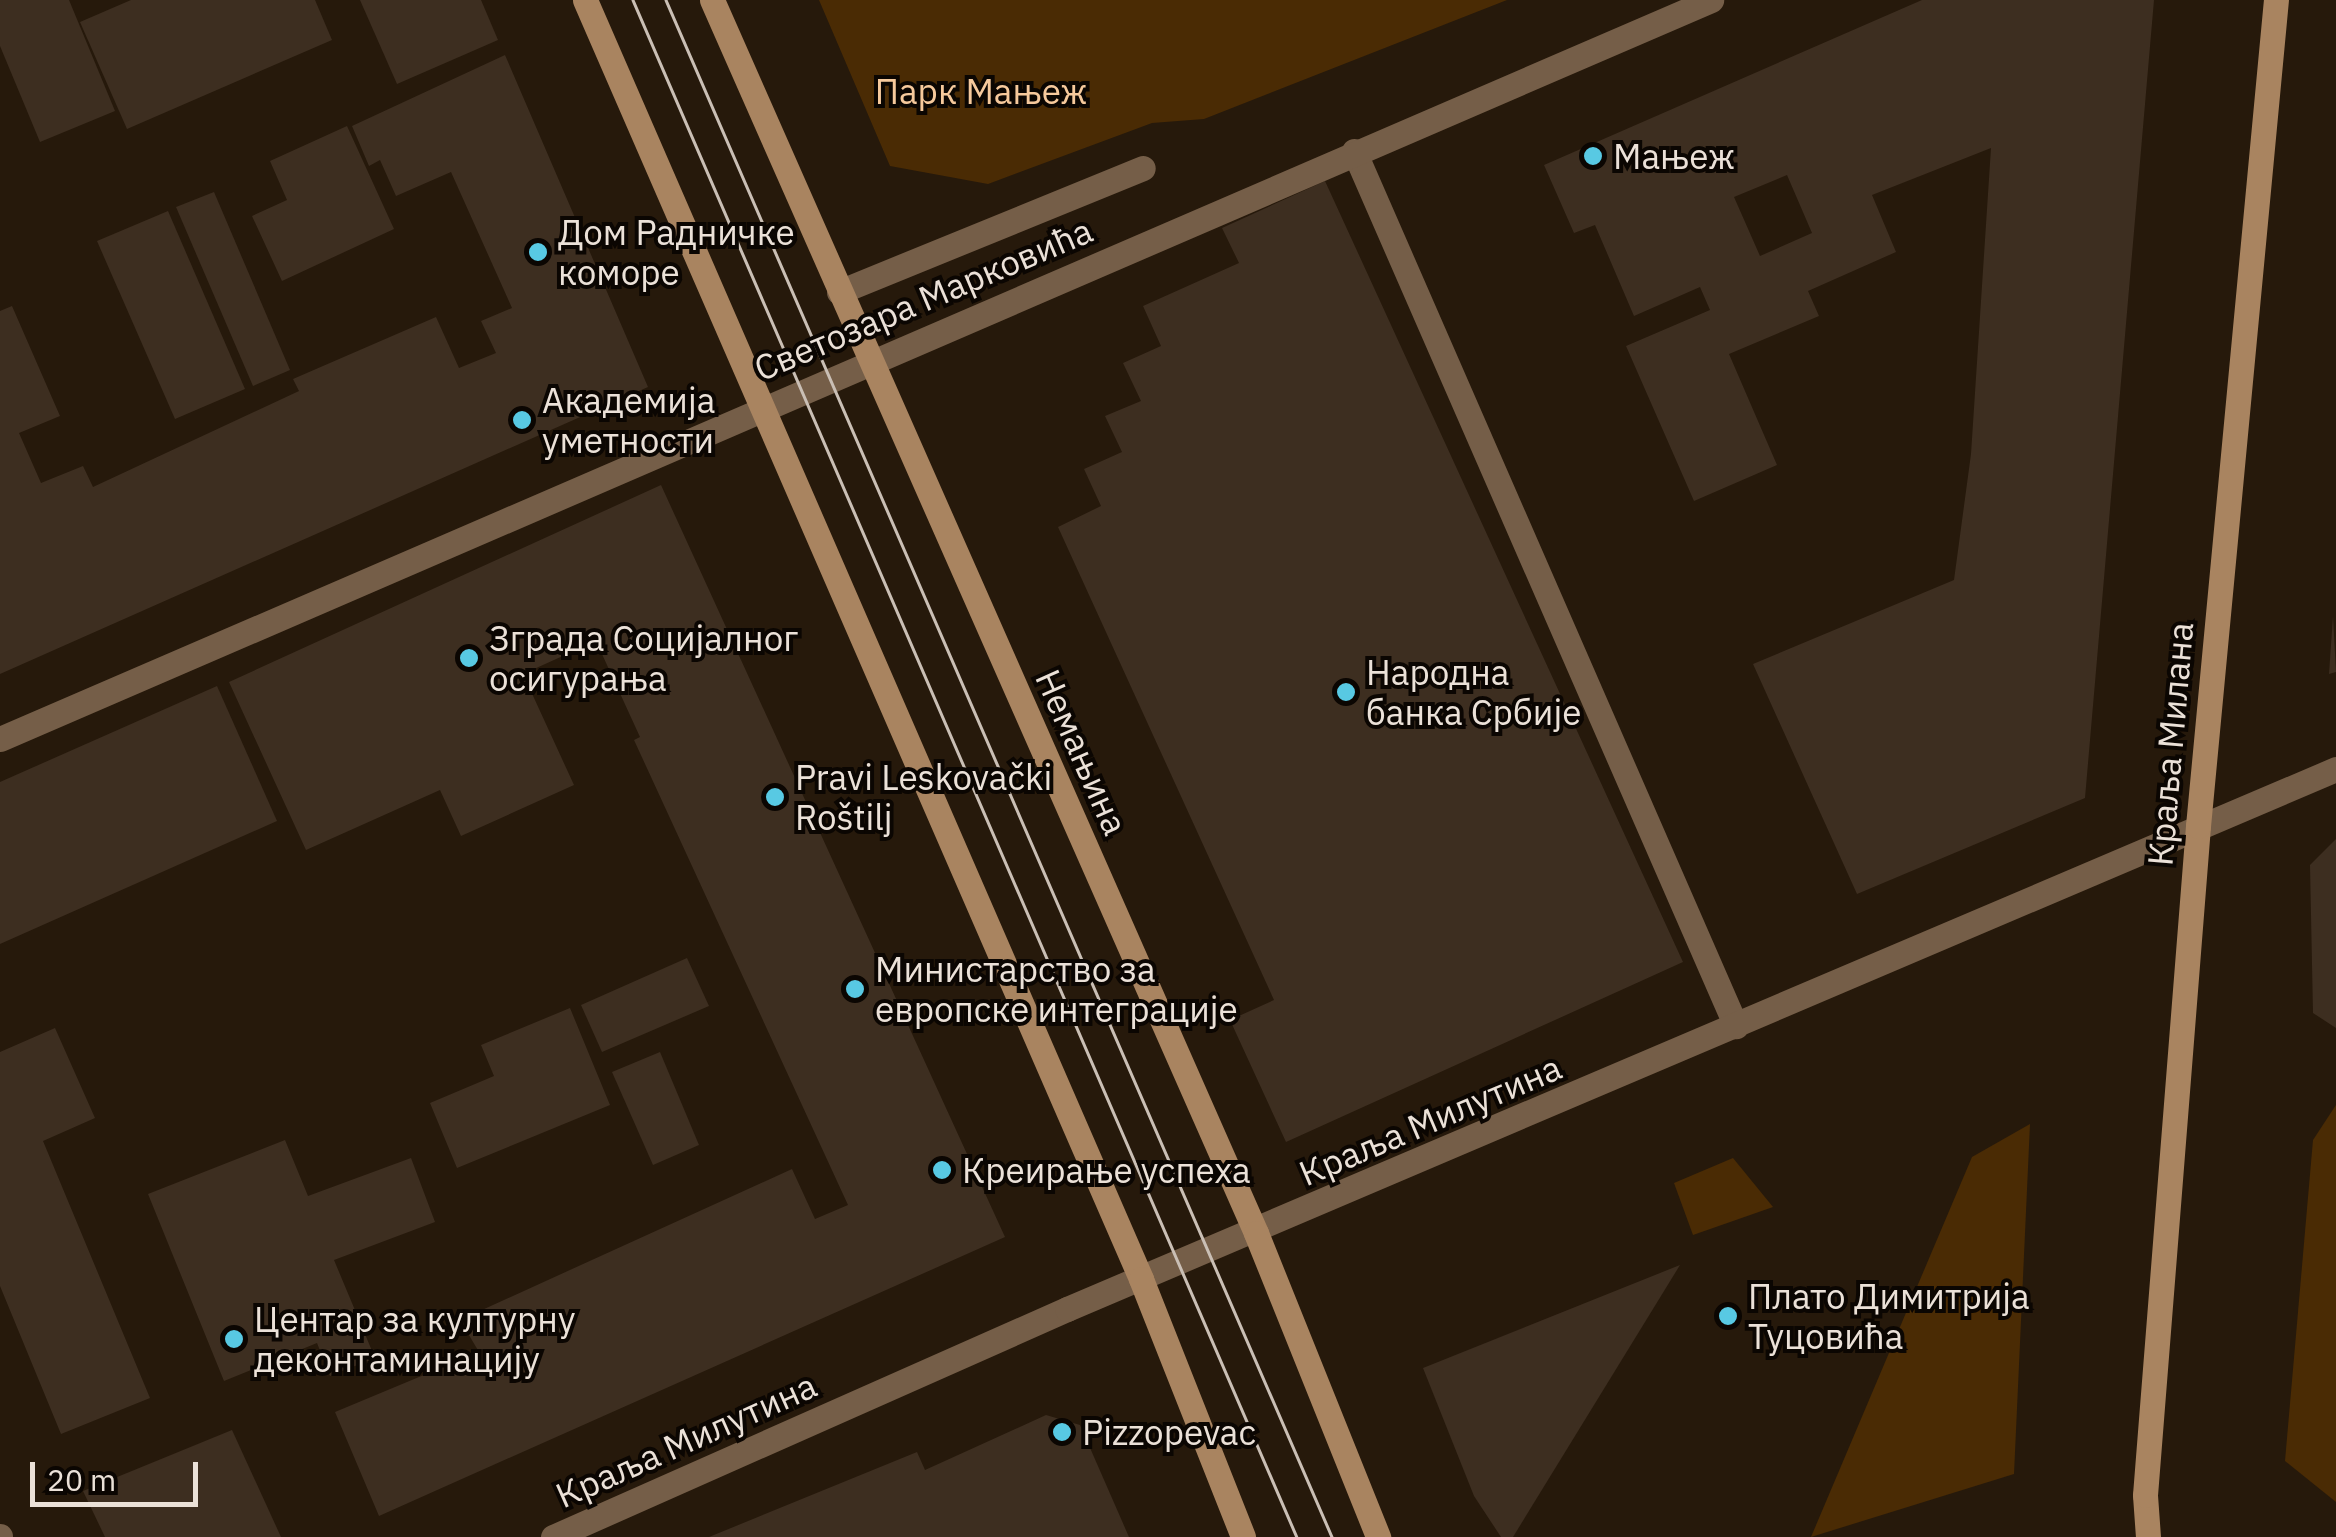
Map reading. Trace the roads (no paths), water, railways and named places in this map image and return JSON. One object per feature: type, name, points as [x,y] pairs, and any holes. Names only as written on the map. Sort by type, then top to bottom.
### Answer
[{"type":"main road","points":[[585,0],[1141,1279],[1243,1537]]},
{"type":"main road","name":"Немањина","points":[[712,0],[1256,1234],[1378,1537]]},
{"type":"main road","name":"Краља Милана","points":[[2148,1537],[2145,1495],[2198,826],[2276,0]]},
{"type":"main road","points":[[2145,1495],[2166,1537]]},
{"type":"main road","name":"Краља Милана","points":[[2135,1537],[2145,1495]]},
{"type":"street","name":"Светозара Марковића","points":[[0,739],[761,406],[1711,0]]},
{"type":"street","points":[[1354,151],[1736,1026]]},
{"type":"street","points":[[840,292],[1143,168]]},
{"type":"street","name":"Краља Милутина","points":[[553,1537],[1141,1279],[1256,1234],[2336,769]]},
{"type":"tram line","points":[[633,0],[1297,1537]]},
{"type":"tram line","points":[[666,0],[1332,1537]]},
{"type":"place","name":"Мањеж","points":[[1593,156]]},
{"type":"place","name":"Дом Радничке коморе","points":[[538,252]]},
{"type":"place","name":"Академија уметности","points":[[522,420]]},
{"type":"place","name":"Зграда Социјалног осигурања","points":[[469,658]]},
{"type":"place","name":"Народна банка Србије","points":[[1346,692]]},
{"type":"place","name":"Pravi Leskovački Roštilj","points":[[775,797]]},
{"type":"place","name":"Министарство за европске интеграције","points":[[855,989]]},
{"type":"place","name":"Креирање успеха","points":[[942,1170]]},
{"type":"place","name":"Плато Димитрија Туцовића","points":[[1728,1316]]},
{"type":"place","name":"Центар за културну деконтаминацију","points":[[234,1339]]},
{"type":"place","name":"Pizzopevac","points":[[1062,1432]]},
{"type":"park label","name":"Парк Мањеж","points":[[981,91]]}]
